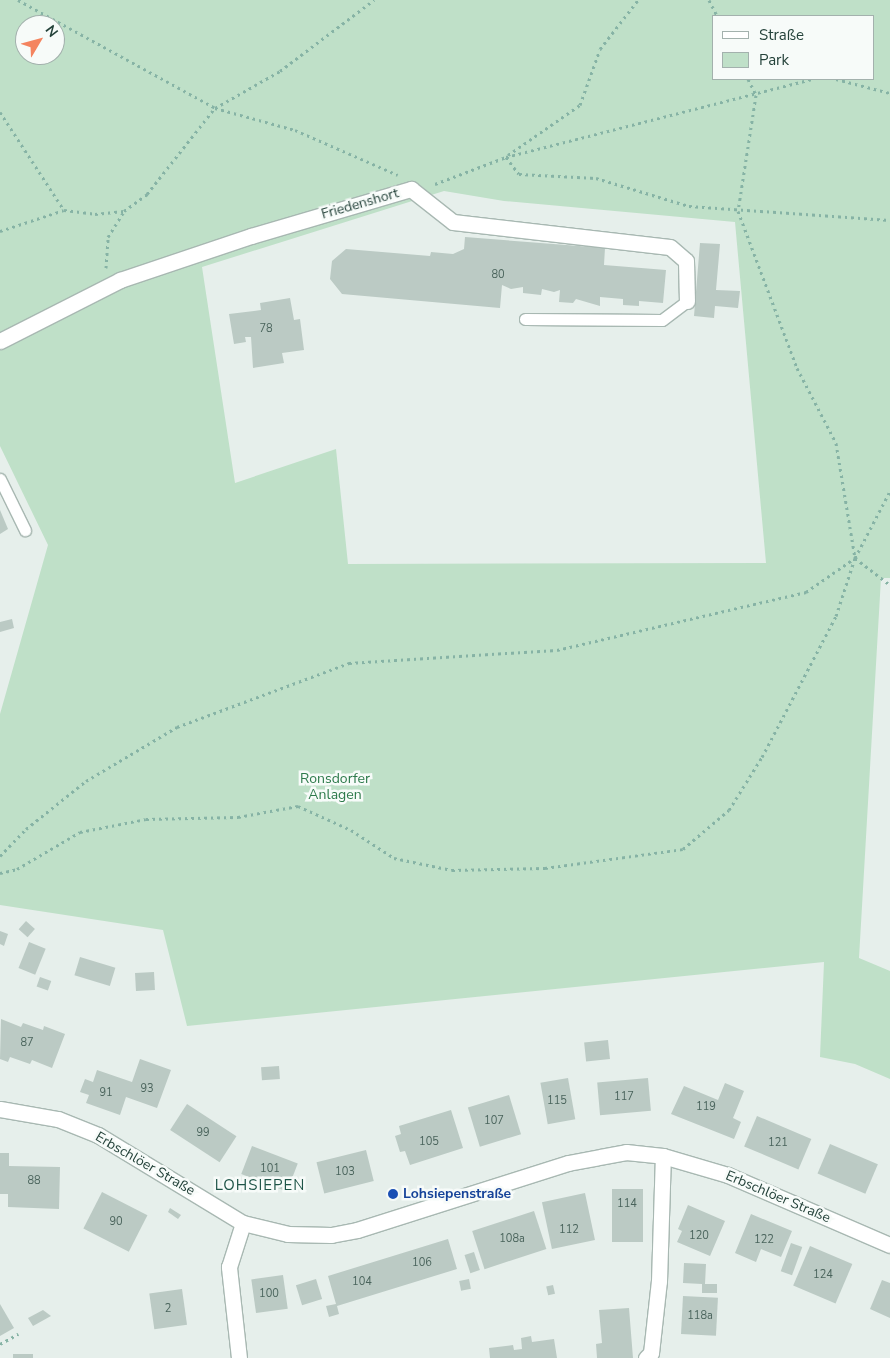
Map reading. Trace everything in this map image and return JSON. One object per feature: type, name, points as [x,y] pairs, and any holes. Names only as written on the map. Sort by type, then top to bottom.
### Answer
[{"type":"street","name":"Friedenshort","points":[[0,341],[108,286],[251,236],[411,189],[452,222],[670,247],[686,261],[686,301]]},
{"type":"street","name":"Erbschlöer Straße","points":[[0,1109],[58,1119],[98,1135],[243,1222],[288,1234],[332,1235],[410,1214],[568,1163],[626,1152],[663,1156],[728,1175],[890,1244]]},
{"type":"street","points":[[646,1358],[651,1353],[659,1281],[663,1156]]},
{"type":"street","points":[[239,1358],[229,1267],[243,1222]]},
{"type":"lane","points":[[526,319],[662,320],[686,301]]},
{"type":"lane","points":[[0,479],[25,530]]},
{"type":"path","points":[[18,0],[215,108],[295,130],[394,171],[411,189],[442,182],[506,157],[756,95],[808,80]]},
{"type":"path","points":[[108,286],[105,265],[108,236],[124,211],[147,194],[215,108],[280,71],[374,0]]},
{"type":"path","points":[[506,157],[580,105],[600,49],[638,0]]},
{"type":"path","points":[[709,0],[716,15]]},
{"type":"path","points":[[748,80],[756,95],[738,212],[797,368],[836,443],[855,558],[890,585]]},
{"type":"path","points":[[840,80],[890,94]]},
{"type":"path","points":[[0,112],[64,210]]},
{"type":"path","points":[[506,157],[519,174],[596,178],[690,206],[738,212],[890,220]]},
{"type":"path","points":[[0,231],[64,210],[95,214],[124,211]]},
{"type":"path","points":[[0,873],[17,869],[80,832],[146,819],[238,817],[298,806],[351,830],[394,858],[452,870],[545,868],[683,849],[729,810],[762,756],[836,616],[855,558],[890,490]]},
{"type":"path","points":[[0,856],[26,829],[86,781],[177,726],[349,663],[557,650],[806,592],[855,558]]},
{"type":"path","points":[[0,1344],[18,1334]]},
{"type":"green space","name":"Ronsdorfer Anlagen","points":[[0,0],[890,0],[890,578],[881,578],[859,958],[890,971],[890,1079],[855,1064],[820,1057],[824,962],[187,1026],[163,930],[0,905],[0,714],[48,545],[0,446]],"holes":[[[444,191],[504,201],[735,222],[766,563],[348,564],[336,449],[235,483],[202,267]]]},
{"type":"building","points":[[465,237],[605,248],[604,265],[666,270],[663,303],[639,301],[639,306],[623,305],[623,299],[600,297],[600,306],[576,299],[573,303],[559,302],[560,290],[554,292],[542,289],[541,295],[523,293],[523,287],[511,289],[502,285],[500,308],[342,294],[330,279],[332,261],[346,249],[430,256],[431,252],[453,254],[464,249]]},
{"type":"building","points":[[700,243],[720,244],[716,290],[740,291],[738,308],[715,306],[714,318],[694,316]]},
{"type":"building","points":[[290,298],[294,320],[300,319],[304,350],[282,353],[284,363],[253,368],[251,337],[245,337],[246,342],[234,344],[229,314],[261,310],[260,303]]},
{"type":"building","points":[[0,510],[8,529],[0,534]]},
{"type":"building","points":[[12,619],[14,628],[0,632],[0,622]]},
{"type":"building","points":[[26,921],[35,929],[28,937],[19,929]]},
{"type":"building","points":[[0,931],[8,934],[4,946],[0,944]]},
{"type":"building","points":[[29,942],[46,949],[35,975],[19,968]]},
{"type":"building","points":[[80,957],[115,968],[110,986],[74,975]]},
{"type":"building","points":[[154,972],[155,990],[136,991],[135,973]]},
{"type":"building","points":[[40,977],[51,981],[48,991],[37,986]]},
{"type":"building","points":[[1,1019],[21,1027],[23,1023],[43,1030],[44,1026],[65,1034],[52,1068],[32,1060],[30,1064],[10,1057],[8,1062],[0,1059]]},
{"type":"building","points":[[608,1040],[610,1059],[586,1061],[584,1043]]},
{"type":"building","points":[[140,1059],[171,1070],[157,1108],[126,1097],[120,1115],[86,1103],[89,1095],[80,1092],[85,1079],[93,1082],[97,1070],[132,1082]]},
{"type":"building","points":[[279,1066],[280,1079],[262,1080],[261,1067]]},
{"type":"building","points":[[568,1078],[575,1119],[548,1124],[540,1083]]},
{"type":"building","points":[[648,1078],[651,1111],[600,1115],[597,1082]]},
{"type":"building","points":[[725,1083],[744,1091],[733,1118],[741,1122],[734,1139],[671,1114],[684,1086],[718,1100]]},
{"type":"building","points":[[509,1095],[521,1134],[480,1147],[468,1108]]},
{"type":"building","points":[[187,1104],[236,1136],[220,1162],[170,1130]]},
{"type":"building","points":[[451,1110],[463,1148],[410,1165],[405,1151],[400,1152],[395,1136],[401,1134],[399,1126]]},
{"type":"building","points":[[757,1116],[811,1139],[798,1169],[744,1146]]},
{"type":"building","points":[[830,1144],[878,1164],[865,1194],[817,1173]]},
{"type":"building","points":[[252,1146],[298,1164],[287,1192],[241,1174]]},
{"type":"building","points":[[366,1150],[374,1181],[324,1193],[317,1162]]},
{"type":"building","points":[[0,1153],[9,1153],[9,1166],[60,1167],[59,1209],[8,1207],[8,1194],[0,1194]]},
{"type":"building","points":[[612,1189],[643,1189],[643,1242],[612,1242]]},
{"type":"building","points":[[102,1192],[147,1215],[129,1252],[83,1229]]},
{"type":"building","points":[[585,1193],[595,1240],[552,1249],[542,1202]]},
{"type":"building","points":[[688,1205],[725,1221],[710,1256],[677,1242],[682,1231],[678,1229]]},
{"type":"building","points":[[170,1208],[181,1215],[178,1219],[168,1212]]},
{"type":"building","points":[[534,1211],[546,1249],[485,1269],[472,1231]]},
{"type":"building","points":[[751,1214],[792,1231],[781,1257],[761,1249],[756,1262],[735,1253]]},
{"type":"building","points":[[448,1239],[457,1269],[337,1306],[339,1314],[329,1317],[326,1306],[336,1304],[328,1276]]},
{"type":"building","points":[[791,1243],[802,1247],[792,1275],[781,1271]]},
{"type":"building","points":[[810,1246],[852,1264],[836,1304],[793,1286]]},
{"type":"building","points":[[474,1252],[480,1270],[470,1273],[464,1255]]},
{"type":"building","points":[[684,1263],[706,1264],[705,1284],[717,1284],[717,1293],[702,1293],[702,1284],[683,1283]]},
{"type":"building","points":[[283,1275],[288,1309],[256,1313],[251,1279]]},
{"type":"building","points":[[316,1279],[322,1299],[302,1305],[296,1285]]},
{"type":"building","points":[[469,1279],[471,1289],[461,1291],[459,1281]]},
{"type":"building","points":[[882,1280],[890,1283],[890,1318],[870,1309]]},
{"type":"building","points":[[553,1285],[555,1294],[548,1295],[546,1287]]},
{"type":"building","points":[[182,1289],[187,1325],[154,1329],[149,1294]]},
{"type":"building","points":[[683,1296],[718,1298],[716,1336],[681,1334]]},
{"type":"building","points":[[0,1304],[14,1328],[0,1336]]},
{"type":"building","points":[[629,1308],[633,1358],[597,1358],[596,1344],[602,1343],[599,1310]]},
{"type":"building","points":[[43,1310],[51,1316],[33,1326],[28,1318]]},
{"type":"building","points":[[531,1336],[532,1342],[554,1339],[557,1358],[490,1358],[489,1348],[513,1345],[514,1350],[522,1349],[521,1338]]},
{"type":"building","points":[[13,1354],[33,1354],[33,1358],[13,1358]]},
{"type":"place","name":"Lohsiepenstraße","points":[[393,1194]]},
{"type":"district","name":"LOHSIEPEN","points":[[260,1186]]}]
